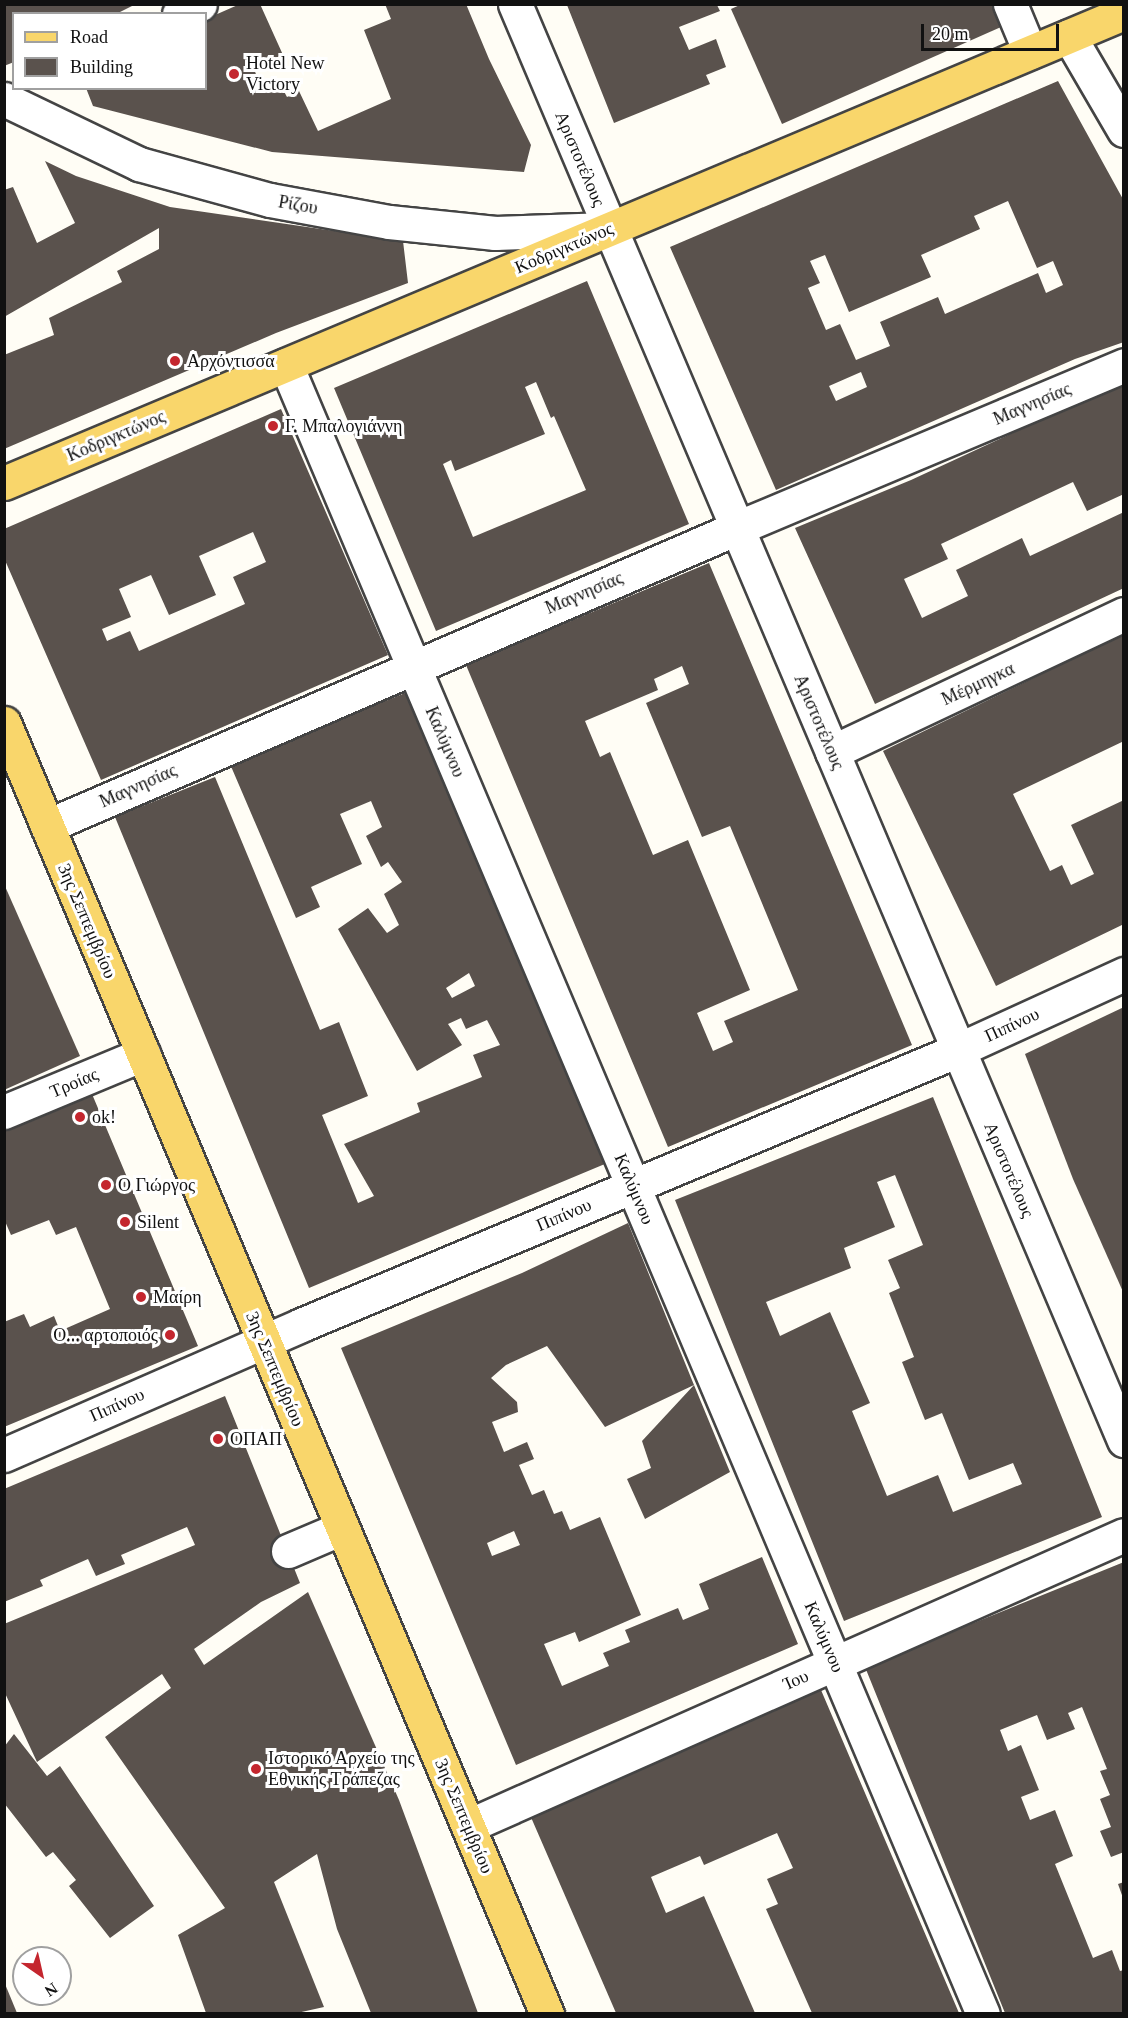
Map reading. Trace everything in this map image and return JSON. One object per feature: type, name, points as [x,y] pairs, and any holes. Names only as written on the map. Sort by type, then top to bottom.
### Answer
[{"type":"main road","name":"Κοδριγκτώνος","points":[[4,483],[1124,13]]},
{"type":"main road","name":"3ης Σεπτεμβρίου","points":[[4,723],[11,760],[48,826],[547,2013]]},
{"type":"street","points":[[183,12],[200,4]]},
{"type":"street","name":"Αριστοτέλους","points":[[515,4],[1124,1440]]},
{"type":"street","points":[[1010,4],[1030,52]]},
{"type":"street","points":[[1069,36],[1124,130]]},
{"type":"street","name":"Ρίζου","points":[[4,99],[140,164],[270,200],[389,222],[495,233],[610,229]]},
{"type":"street","name":"Καλύμνου","points":[[286,365],[983,2013]]},
{"type":"street","name":"Μαγνησίας","points":[[48,826],[413,666],[1124,365]]},
{"type":"street","name":"Μέρμηγκα","points":[[832,752],[1124,614]]},
{"type":"street","name":"Πιπίνου","points":[[4,1455],[264,1341],[958,1050],[1124,974]]},
{"type":"street","name":"Τροίας","points":[[4,1112],[143,1054]]},
{"type":"street","points":[[288,1551],[342,1528]]},
{"type":"street","name":"Ίου","points":[[468,1826],[1124,1535]]},
{"type":"building","points":[[4,4],[136,4],[120,12],[12,12],[12,63],[4,66]]},
{"type":"building","points":[[240,4],[260,4],[283,55],[253,66],[262,91],[279,82],[287,97],[299,91],[318,131],[391,99],[364,30],[391,19],[385,4],[466,4],[489,59],[531,145],[524,172],[272,152],[93,106],[87,90],[207,90],[207,19]]},
{"type":"building","points":[[742,4],[991,4],[1001,27],[782,124],[731,9]]},
{"type":"building","points":[[567,5],[717,5],[720,11],[679,27],[689,50],[716,39],[726,67],[706,75],[710,84],[614,123]]},
{"type":"building","points":[[1058,81],[1124,201],[1124,342],[1075,359],[776,490],[670,247]],"holes":[[[1008,201],[1037,268],[1053,261],[1063,285],[1046,293],[1038,273],[945,314],[938,297],[880,322],[890,346],[856,360],[840,324],[826,330],[808,288],[820,283],[810,261],[825,255],[849,312],[931,277],[921,255],[980,229],[974,216]],[[861,372],[867,387],[836,401],[829,386]]]},
{"type":"building","points":[[45,161],[76,176],[170,207],[403,241],[408,283],[276,333],[4,449],[4,355],[54,335],[49,318],[122,282],[117,271],[159,249],[159,228],[4,317],[4,190],[13,187],[37,243],[75,223]]},
{"type":"building","points":[[587,281],[689,524],[436,631],[334,388]],"holes":[[[536,382],[551,418],[554,416],[586,490],[473,537],[443,464],[451,460],[455,471],[545,434],[525,387]]]},
{"type":"building","points":[[1124,385],[1124,494],[1087,511],[1073,482],[941,544],[948,559],[904,579],[922,618],[968,596],[956,570],[1022,538],[1030,556],[1124,512],[1124,588],[875,704],[795,528],[911,480],[1043,419]]},
{"type":"building","points":[[281,409],[388,655],[101,780],[4,558],[4,529]],"holes":[[[253,532],[266,562],[233,577],[245,604],[139,651],[130,631],[107,641],[102,629],[131,617],[119,589],[151,575],[169,615],[216,595],[199,556]]]},
{"type":"building","points":[[709,563],[912,1045],[668,1147],[466,665]],"holes":[[[682,666],[689,684],[646,703],[702,837],[730,826],[798,990],[724,1021],[733,1042],[713,1051],[697,1013],[750,990],[688,840],[653,855],[610,752],[600,757],[585,721],[658,690],[654,679]]]},
{"type":"building","points":[[1124,634],[1124,741],[1013,794],[1050,871],[1062,865],[1071,885],[1094,874],[1071,825],[1124,800],[1124,924],[996,986],[883,751]]},
{"type":"building","points":[[405,693],[488,873],[612,1161],[309,1288],[115,817],[215,777],[320,1030],[339,1022],[368,1096],[322,1115],[358,1203],[374,1196],[344,1144],[420,1112],[417,1103],[482,1077],[473,1055],[500,1045],[487,1020],[466,1029],[461,1018],[448,1024],[462,1045],[417,1071],[338,929],[368,908],[387,933],[399,925],[384,894],[402,882],[388,862],[381,867],[366,836],[382,827],[371,801],[340,814],[362,864],[311,887],[320,907],[296,918],[230,764]],"holes":[[[469,973],[475,986],[452,998],[446,988]]]},
{"type":"building","points":[[4,884],[80,1056],[4,1090]]},
{"type":"building","points":[[1124,1007],[1124,1294],[1073,1179],[1025,1054]]},
{"type":"building","points":[[92,1094],[198,1346],[4,1427],[4,1322],[24,1314],[30,1327],[54,1316],[60,1331],[110,1309],[76,1227],[56,1235],[49,1220],[11,1235],[4,1219],[4,1131]]},
{"type":"building","points":[[933,1097],[1102,1517],[844,1621],[675,1200]],"holes":[[[895,1175],[923,1245],[888,1260],[900,1288],[889,1293],[914,1357],[902,1362],[925,1420],[942,1413],[969,1480],[1013,1463],[1022,1484],[953,1512],[938,1475],[887,1496],[852,1411],[870,1403],[830,1312],[780,1336],[766,1302],[851,1268],[844,1248],[895,1227],[877,1182]]]},
{"type":"building","points":[[628,1223],[694,1385],[605,1427],[547,1346],[506,1365],[491,1378],[517,1402],[518,1412],[492,1422],[504,1452],[527,1442],[534,1459],[519,1465],[532,1495],[544,1490],[554,1514],[562,1511],[570,1530],[600,1517],[641,1615],[579,1642],[575,1632],[544,1644],[562,1686],[609,1666],[603,1653],[630,1642],[625,1630],[678,1608],[683,1620],[709,1609],[699,1584],[762,1557],[798,1644],[516,1765],[341,1348],[522,1273]],"holes":[[[514,1531],[520,1545],[492,1556],[487,1543]]]},
{"type":"building","points":[[694,1385],[730,1472],[645,1519],[627,1479],[651,1468],[642,1441]]},
{"type":"building","points":[[225,1396],[300,1583],[261,1602],[194,1649],[204,1665],[308,1592],[399,1800],[478,2013],[371,2013],[337,1929],[317,1854],[274,1882],[324,2007],[297,2013],[206,2013],[178,1935],[225,1908],[105,1737],[171,1688],[162,1674],[37,1762],[4,1691],[4,1624],[195,1545],[187,1527],[121,1555],[125,1564],[96,1576],[88,1559],[40,1580],[43,1586],[4,1602],[4,1489]]},
{"type":"building","points":[[1124,1562],[1124,1852],[1111,1857],[1100,1831],[1111,1827],[1100,1799],[1110,1795],[1100,1771],[1107,1769],[1082,1707],[1068,1713],[1075,1729],[1047,1740],[1037,1715],[1000,1730],[1008,1751],[1021,1745],[1039,1790],[1021,1797],[1030,1820],[1055,1810],[1073,1856],[1055,1864],[1093,1958],[1112,1950],[1120,1971],[1124,1970],[1124,2013],[1005,2013],[865,1667]]},
{"type":"building","points":[[821,1690],[959,2013],[812,2013],[766,1909],[778,1904],[767,1879],[793,1868],[777,1833],[704,1865],[700,1856],[651,1877],[666,1913],[704,1896],[755,2013],[616,2013],[530,1815]]},
{"type":"building","points":[[14,1734],[47,1776],[60,1766],[154,1906],[110,1938],[69,1886],[76,1880],[53,1852],[46,1857],[4,1803],[4,1747]]},
{"type":"building","points":[[1124,1882],[1124,1898],[1123,1898],[1118,1884]]},
{"type":"building","points":[[5,1984],[12,2006],[17,2013],[4,2013]]},
{"type":"place","name":"Hotel New Victory","points":[[234,74]]},
{"type":"place","name":"Αρχόντισσα","points":[[175,361]]},
{"type":"place","name":"Γ. Μπαλογιάννη","points":[[273,426]]},
{"type":"place","name":"ok!","points":[[80,1117]]},
{"type":"place","name":"Ο Γιώργος","points":[[106,1185]]},
{"type":"place","name":"Silent","points":[[125,1222]]},
{"type":"place","name":"Μαίρη","points":[[141,1297]]},
{"type":"place","name":"Ο... αρτοποιός","points":[[170,1335]]},
{"type":"place","name":"ΟΠΑΠ","points":[[218,1439]]},
{"type":"place","name":"Ιστορικό Αρχείο της Εθνικής Τράπεζας","points":[[256,1769]]}]
